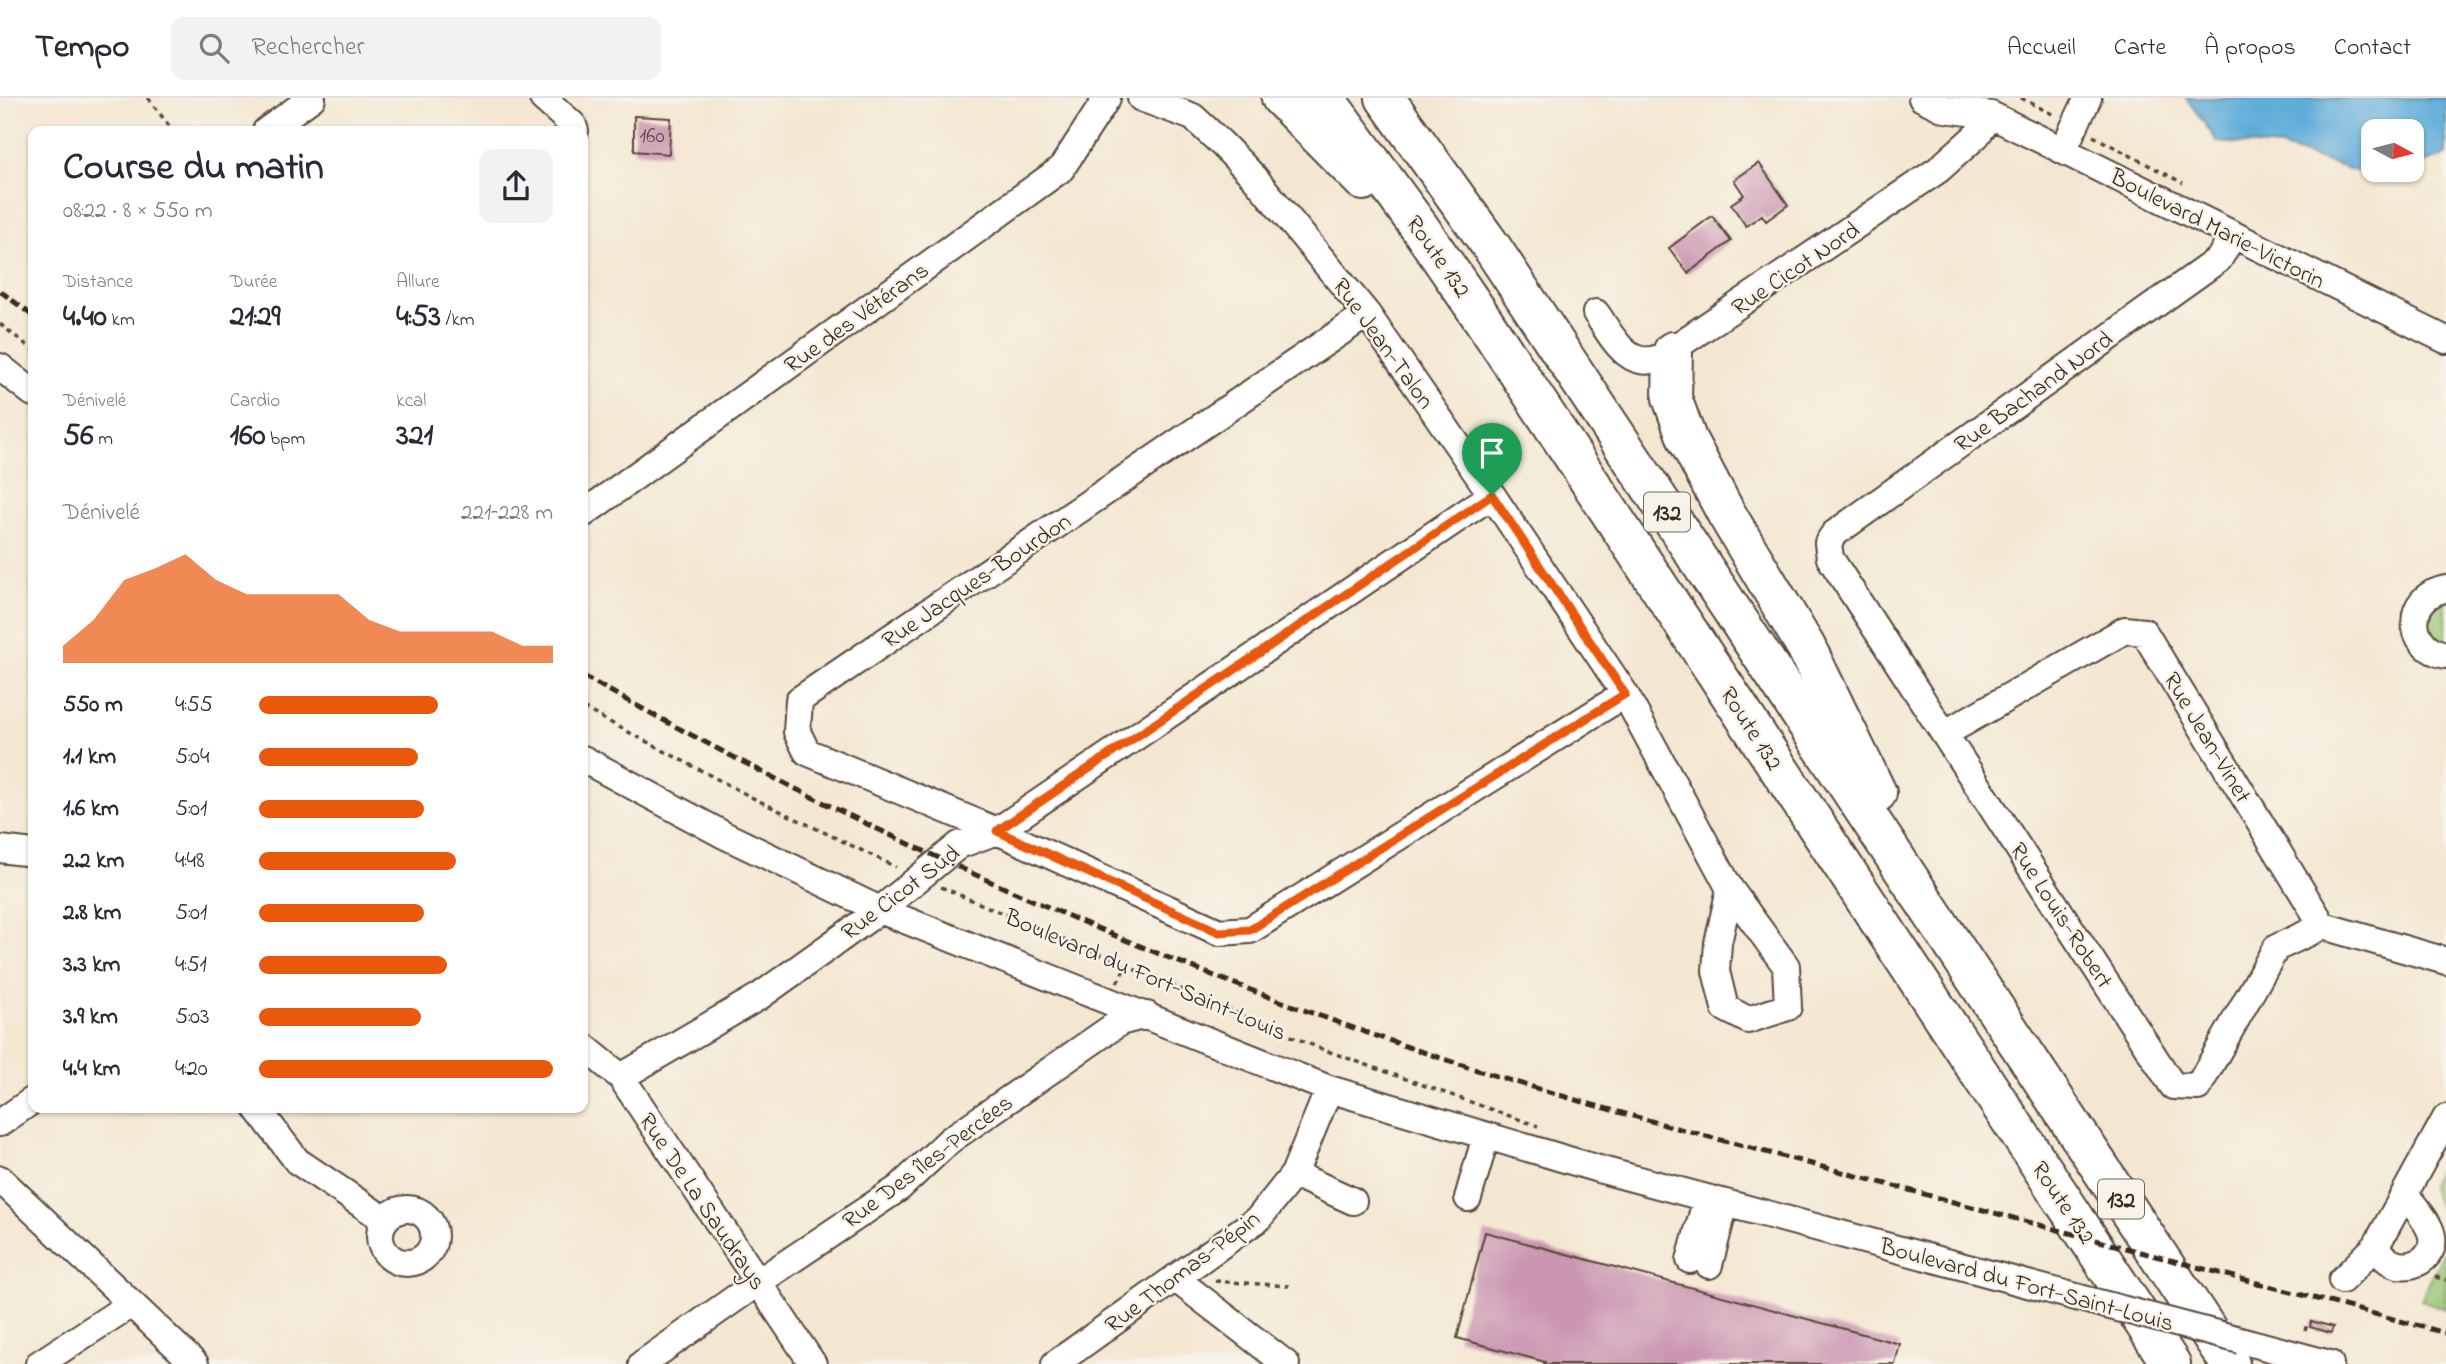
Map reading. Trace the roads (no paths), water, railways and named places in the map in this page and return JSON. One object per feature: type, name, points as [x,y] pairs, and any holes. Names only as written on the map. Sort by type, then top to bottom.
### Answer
[{"type":"highway","points":[[1281,98],[1446,265]]},
{"type":"highway","name":"Route 132","points":[[1325,98],[1446,265],[2171,1364]]},
{"type":"highway","name":"Route 132","points":[[1385,98],[1493,248],[2230,1364]]},
{"type":"highway","points":[[1673,351],[1672,398],[1687,439],[1726,513],[1806,647],[1943,930]]},
{"type":"street","points":[[273,126],[312,98]]},
{"type":"street","points":[[544,98],[573,126]]},
{"type":"street","name":"Rue des Vétérans","points":[[588,510],[1061,169],[1107,98]]},
{"type":"street","name":"Rue Jean-Talon","points":[[1141,98],[1193,117],[1222,144],[1255,178],[1367,314],[1625,694],[1730,888]]},
{"type":"street","name":"Boulevard Marie-Victorin","points":[[1922,98],[1945,108],[1982,107],[2446,340]]},
{"type":"street","points":[[2063,150],[2088,98]]},
{"type":"street","name":"Rue Cicot Nord","points":[[1596,313],[1622,350],[1635,359],[1654,360],[1673,351],[1938,170],[1977,135],[1982,107]]},
{"type":"street","name":"Rue Bachand Nord","points":[[1828,543],[1834,534],[2219,259],[2233,235]]},
{"type":"street","name":"Rue Jacques-Bourdon","points":[[997,831],[807,752],[797,732],[799,700],[1367,314]]},
{"type":"street","points":[[0,367],[28,389]]},
{"type":"street","name":"Rue Cicot Sud","points":[[621,1077],[760,996],[880,910],[959,845],[997,831],[1492,495]]},
{"type":"street","name":"Rue Louis-Robert","points":[[1828,543],[1830,558],[2173,1086],[2198,1087],[2276,948],[2323,926]]},
{"type":"street","points":[[2446,589],[2426,597],[2418,607],[2415,619],[2416,631],[2422,642],[2431,650],[2446,655]]},
{"type":"street","name":"Rue Jean-Vinet","points":[[1944,734],[2125,630],[2144,632],[2323,926]]},
{"type":"street","points":[[997,831],[1219,932],[1250,930],[1625,694]]},
{"type":"street","name":"Boulevard du Fort-Saint-Louis","points":[[588,762],[724,835],[880,910],[1329,1088],[1716,1201],[2330,1364]]},
{"type":"street","points":[[0,849],[28,852]]},
{"type":"street","points":[[2323,926],[2446,961]]},
{"type":"street","name":"Rue Des îles-Percées","points":[[642,1364],[899,1188],[950,1140],[1120,1022],[1147,1015]]},
{"type":"street","name":"Rue De La Saudrays","points":[[588,1050],[621,1077],[813,1364]]},
{"type":"street","name":"Rue Thomas-Pépin","points":[[1055,1364],[1259,1218],[1294,1174],[1329,1088]]},
{"type":"street","points":[[0,1123],[28,1104]]},
{"type":"street","points":[[261,1113],[297,1161],[386,1220]]},
{"type":"street","points":[[2342,1280],[2376,1246],[2446,1118]]},
{"type":"street","points":[[1468,1198],[1486,1136]]},
{"type":"street","points":[[1294,1174],[1353,1201]]},
{"type":"street","points":[[0,1179],[195,1364]]},
{"type":"street","points":[[2376,1246],[2381,1256],[2389,1263],[2403,1266],[2424,1259],[2432,1249],[2428,1226],[2405,1195]]},
{"type":"street","points":[[1699,1263],[1716,1201]]},
{"type":"street","points":[[1176,1279],[1286,1364]]},
{"type":"street","points":[[39,1364],[131,1304]]},
{"type":"water","points":[[2186,98],[2446,98],[2446,155],[2424,163],[2424,119],[2361,119],[2361,173],[2281,147],[2218,142]]},
{"type":"railway","points":[[0,291],[28,312]]},
{"type":"railway","points":[[588,679],[689,734],[905,842],[1126,940],[1351,1027],[1515,1082],[1615,1111],[2446,1333]]}]
